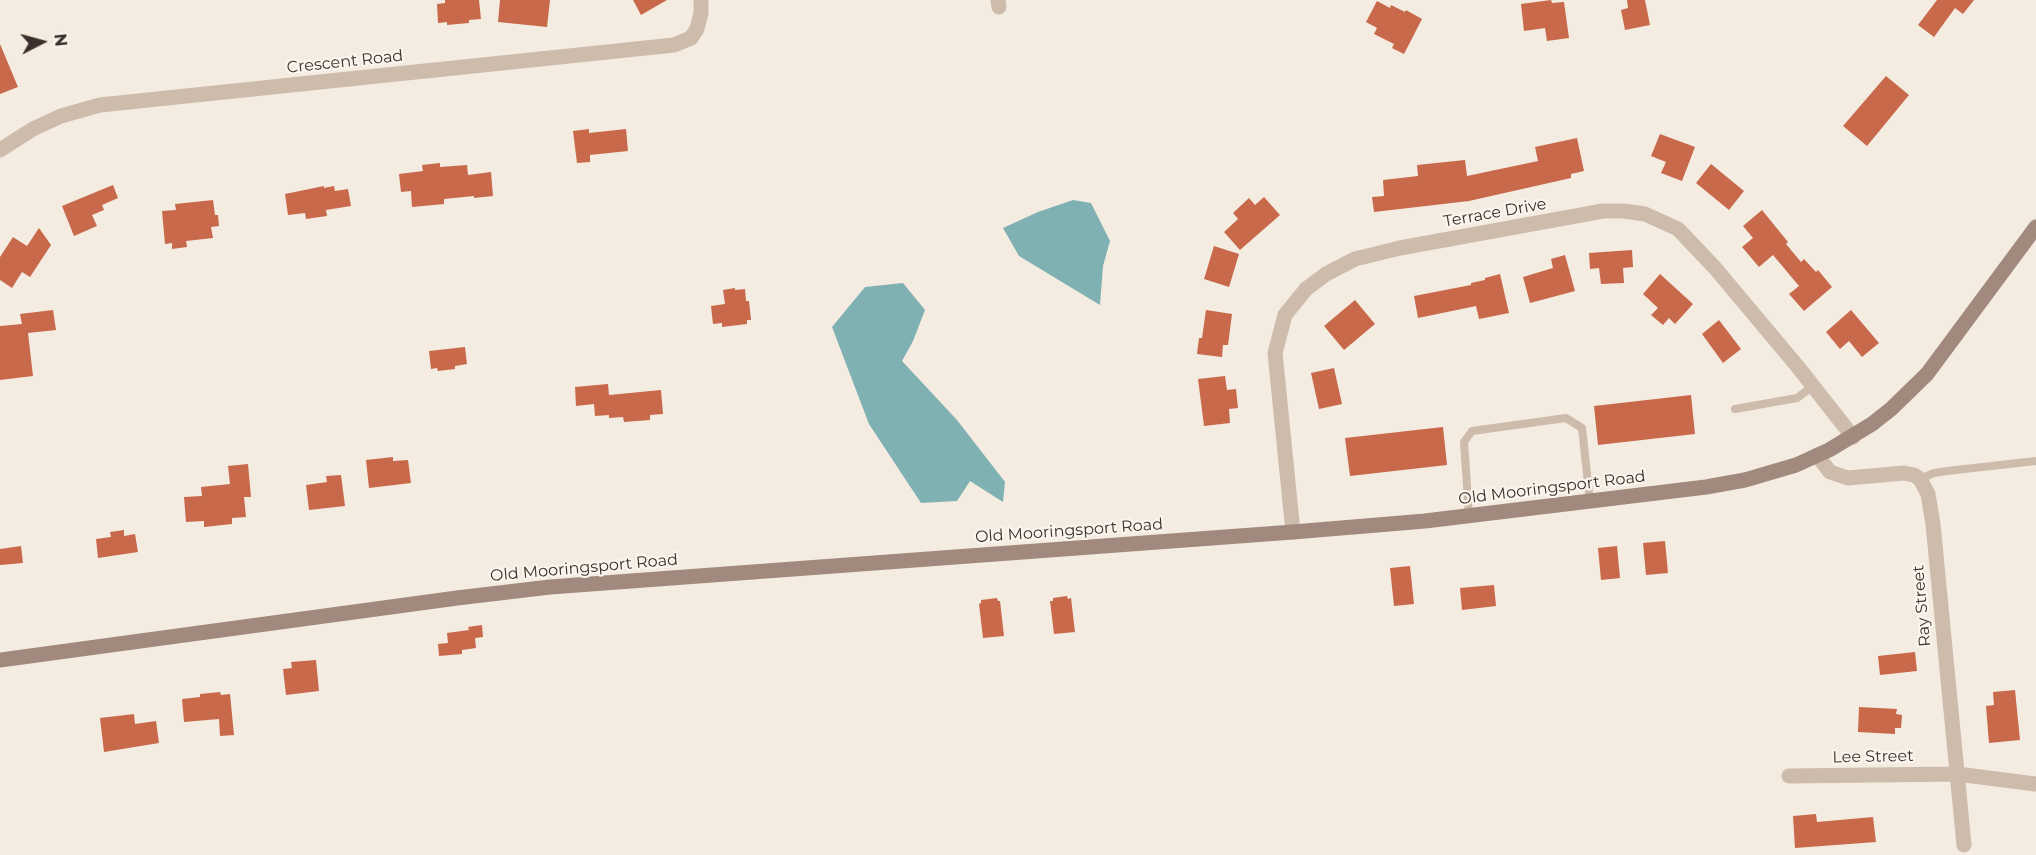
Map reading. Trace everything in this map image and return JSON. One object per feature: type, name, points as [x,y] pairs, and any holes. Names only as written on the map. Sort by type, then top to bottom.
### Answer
[{"type":"main road","name":"Old Mooringsport Road","points":[[0,660],[445,599],[550,587],[1293,532],[1469,516],[1745,480],[1796,465],[1817,455],[1853,436],[1892,409],[1926,374],[2036,227]]},
{"type":"street","name":"Crescent Road","points":[[0,150],[33,129],[61,116],[100,105],[650,49],[684,42],[692,38],[697,29],[701,0]]},
{"type":"street","name":"Terrace Drive","points":[[1293,532],[1275,366],[1277,340],[1285,315],[1306,289],[1326,274],[1355,259],[1400,248],[1603,211],[1645,214],[1678,229],[1715,268],[1853,436]]},
{"type":"street","points":[[1817,455],[1830,472],[1848,478],[1904,473],[1920,479]]},
{"type":"street","name":"Ray Street","points":[[1920,479],[1931,504],[1964,845]]},
{"type":"street","name":"Lee Street","points":[[1789,776],[1957,774],[2036,783]]},
{"type":"lane","points":[[1735,409],[1797,398],[1813,386]]},
{"type":"lane","points":[[1469,516],[1464,442],[1472,431],[1566,418],[1582,428],[1590,502]]},
{"type":"lane","points":[[1920,479],[1934,473],[2036,461]]},
{"type":"water","points":[[1073,200],[1091,203],[1110,241],[1103,266],[1100,305],[1019,256],[1003,228],[1038,212]]},
{"type":"water","points":[[903,283],[925,310],[913,341],[902,361],[957,420],[1005,482],[1003,502],[970,481],[957,501],[921,503],[869,424],[832,327],[865,287]]},
{"type":"building","points":[[445,0],[479,0],[481,19],[469,20],[469,23],[447,25],[447,22],[438,23],[437,4],[445,3]]},
{"type":"building","points":[[500,0],[550,0],[547,27],[498,22]]},
{"type":"building","points":[[633,0],[667,0],[641,15]]},
{"type":"building","points":[[1551,0],[1552,3],[1564,2],[1569,38],[1547,41],[1545,28],[1524,31],[1521,4]]},
{"type":"building","points":[[1627,0],[1645,0],[1650,25],[1625,30],[1621,10],[1628,8]]},
{"type":"building","points":[[1937,0],[1974,0],[1963,14],[1955,8],[1934,37],[1918,25]]},
{"type":"building","points":[[1377,1],[1390,8],[1391,5],[1405,12],[1406,10],[1422,19],[1404,54],[1392,48],[1394,44],[1374,34],[1377,28],[1366,22]]},
{"type":"building","points":[[0,44],[18,87],[0,94]]},
{"type":"building","points":[[1886,76],[1909,95],[1867,146],[1843,126]]},
{"type":"building","points":[[589,129],[589,133],[626,129],[628,151],[590,155],[590,162],[577,163],[573,131]]},
{"type":"building","points":[[1660,134],[1695,147],[1682,181],[1661,173],[1666,162],[1651,156]]},
{"type":"building","points":[[1577,138],[1584,171],[1571,174],[1571,178],[1469,201],[1374,212],[1372,197],[1384,196],[1383,180],[1418,176],[1417,165],[1465,160],[1467,176],[1538,161],[1535,147]]},
{"type":"building","points":[[440,163],[440,167],[467,165],[468,175],[491,172],[493,196],[444,199],[444,204],[412,207],[411,191],[401,192],[399,174],[423,171],[422,165]]},
{"type":"building","points":[[1711,164],[1744,191],[1729,210],[1696,183]]},
{"type":"building","points":[[113,185],[118,198],[102,205],[104,210],[92,215],[97,226],[74,236],[62,206]]},
{"type":"building","points":[[324,186],[324,188],[334,186],[335,191],[348,189],[351,206],[326,210],[327,216],[306,219],[305,213],[288,215],[285,194]]},
{"type":"building","points":[[1264,197],[1280,215],[1240,250],[1224,232],[1238,219],[1233,213],[1249,198],[1255,205]]},
{"type":"building","points":[[213,200],[219,226],[211,227],[213,238],[186,241],[187,247],[172,249],[172,243],[165,244],[162,211],[176,210],[175,204]]},
{"type":"building","points":[[1762,210],[1801,262],[1804,259],[1816,272],[1818,270],[1832,287],[1804,311],[1789,294],[1799,286],[1773,255],[1759,267],[1742,247],[1753,238],[1743,226]]},
{"type":"building","points":[[39,228],[51,245],[30,277],[22,272],[12,288],[0,280],[0,257],[13,237],[27,246]]},
{"type":"building","points":[[1214,246],[1239,254],[1229,287],[1204,279]]},
{"type":"building","points":[[1632,250],[1633,267],[1623,268],[1624,283],[1601,284],[1599,268],[1590,269],[1589,253]]},
{"type":"building","points":[[1565,255],[1575,291],[1530,303],[1523,277],[1553,268],[1551,259]]},
{"type":"building","points":[[1500,274],[1509,313],[1479,319],[1476,306],[1418,318],[1414,296],[1471,285],[1471,283]]},
{"type":"building","points":[[1660,274],[1693,304],[1675,324],[1669,318],[1663,325],[1651,315],[1658,308],[1643,294]]},
{"type":"building","points":[[735,288],[735,290],[745,289],[751,320],[747,320],[747,324],[722,327],[722,323],[713,324],[711,306],[725,304],[723,290]]},
{"type":"building","points":[[1355,300],[1375,324],[1344,350],[1324,326]]},
{"type":"building","points":[[53,310],[56,330],[28,333],[33,376],[0,380],[0,326],[22,324],[20,314]]},
{"type":"building","points":[[1206,310],[1232,314],[1228,345],[1223,345],[1222,357],[1197,354]]},
{"type":"building","points":[[1851,310],[1879,343],[1862,357],[1849,341],[1840,349],[1826,332]]},
{"type":"building","points":[[1719,320],[1741,349],[1723,363],[1702,334]]},
{"type":"building","points":[[465,347],[467,364],[455,366],[455,369],[438,371],[437,368],[431,369],[429,351]]},
{"type":"building","points":[[1334,368],[1342,404],[1319,409],[1311,373]]},
{"type":"building","points":[[1225,376],[1227,390],[1236,389],[1238,408],[1229,409],[1230,423],[1204,426],[1198,379]]},
{"type":"building","points":[[608,384],[609,395],[661,390],[663,414],[650,415],[650,420],[624,422],[623,417],[595,416],[594,404],[576,406],[575,387]]},
{"type":"building","points":[[1691,395],[1695,434],[1598,445],[1594,406]]},
{"type":"building","points":[[1443,427],[1447,465],[1350,476],[1345,438]]},
{"type":"building","points":[[393,457],[393,461],[408,460],[411,483],[369,488],[366,460]]},
{"type":"building","points":[[248,464],[251,497],[244,497],[246,517],[232,518],[232,524],[204,527],[204,521],[186,522],[184,497],[202,496],[201,487],[230,484],[228,466]]},
{"type":"building","points":[[341,475],[345,506],[309,510],[306,485],[327,482],[326,476]]},
{"type":"building","points":[[124,530],[124,536],[135,534],[138,552],[98,558],[96,539],[111,537],[110,532]]},
{"type":"building","points":[[1665,541],[1668,573],[1646,575],[1643,543]]},
{"type":"building","points":[[21,546],[23,563],[0,565],[0,549]]},
{"type":"building","points":[[1617,546],[1620,578],[1601,580],[1598,548]]},
{"type":"building","points":[[1410,566],[1414,604],[1394,606],[1390,568]]},
{"type":"building","points":[[1494,585],[1496,606],[1462,610],[1460,588]]},
{"type":"building","points":[[1067,596],[1068,599],[1071,598],[1075,632],[1054,634],[1050,601],[1053,601],[1053,598]]},
{"type":"building","points":[[997,598],[1000,601],[1004,636],[983,638],[979,604],[981,600]]},
{"type":"building","points":[[482,625],[483,637],[475,638],[476,648],[462,650],[462,654],[439,656],[438,644],[448,643],[447,633],[469,630],[468,627]]},
{"type":"building","points":[[1915,652],[1917,671],[1880,675],[1878,656]]},
{"type":"building","points":[[316,660],[319,691],[286,695],[283,669],[292,668],[291,662]]},
{"type":"building","points":[[2015,690],[2020,740],[1989,743],[1986,706],[1994,705],[1993,692]]},
{"type":"building","points":[[220,692],[221,695],[230,694],[234,735],[220,736],[219,719],[184,722],[182,699]]},
{"type":"building","points":[[1859,707],[1897,709],[1896,714],[1902,715],[1901,728],[1895,728],[1895,734],[1858,732]]},
{"type":"building","points":[[134,714],[135,724],[156,721],[159,743],[104,752],[100,718]]},
{"type":"building","points":[[1816,814],[1817,822],[1873,817],[1876,842],[1795,848],[1793,816]]}]
